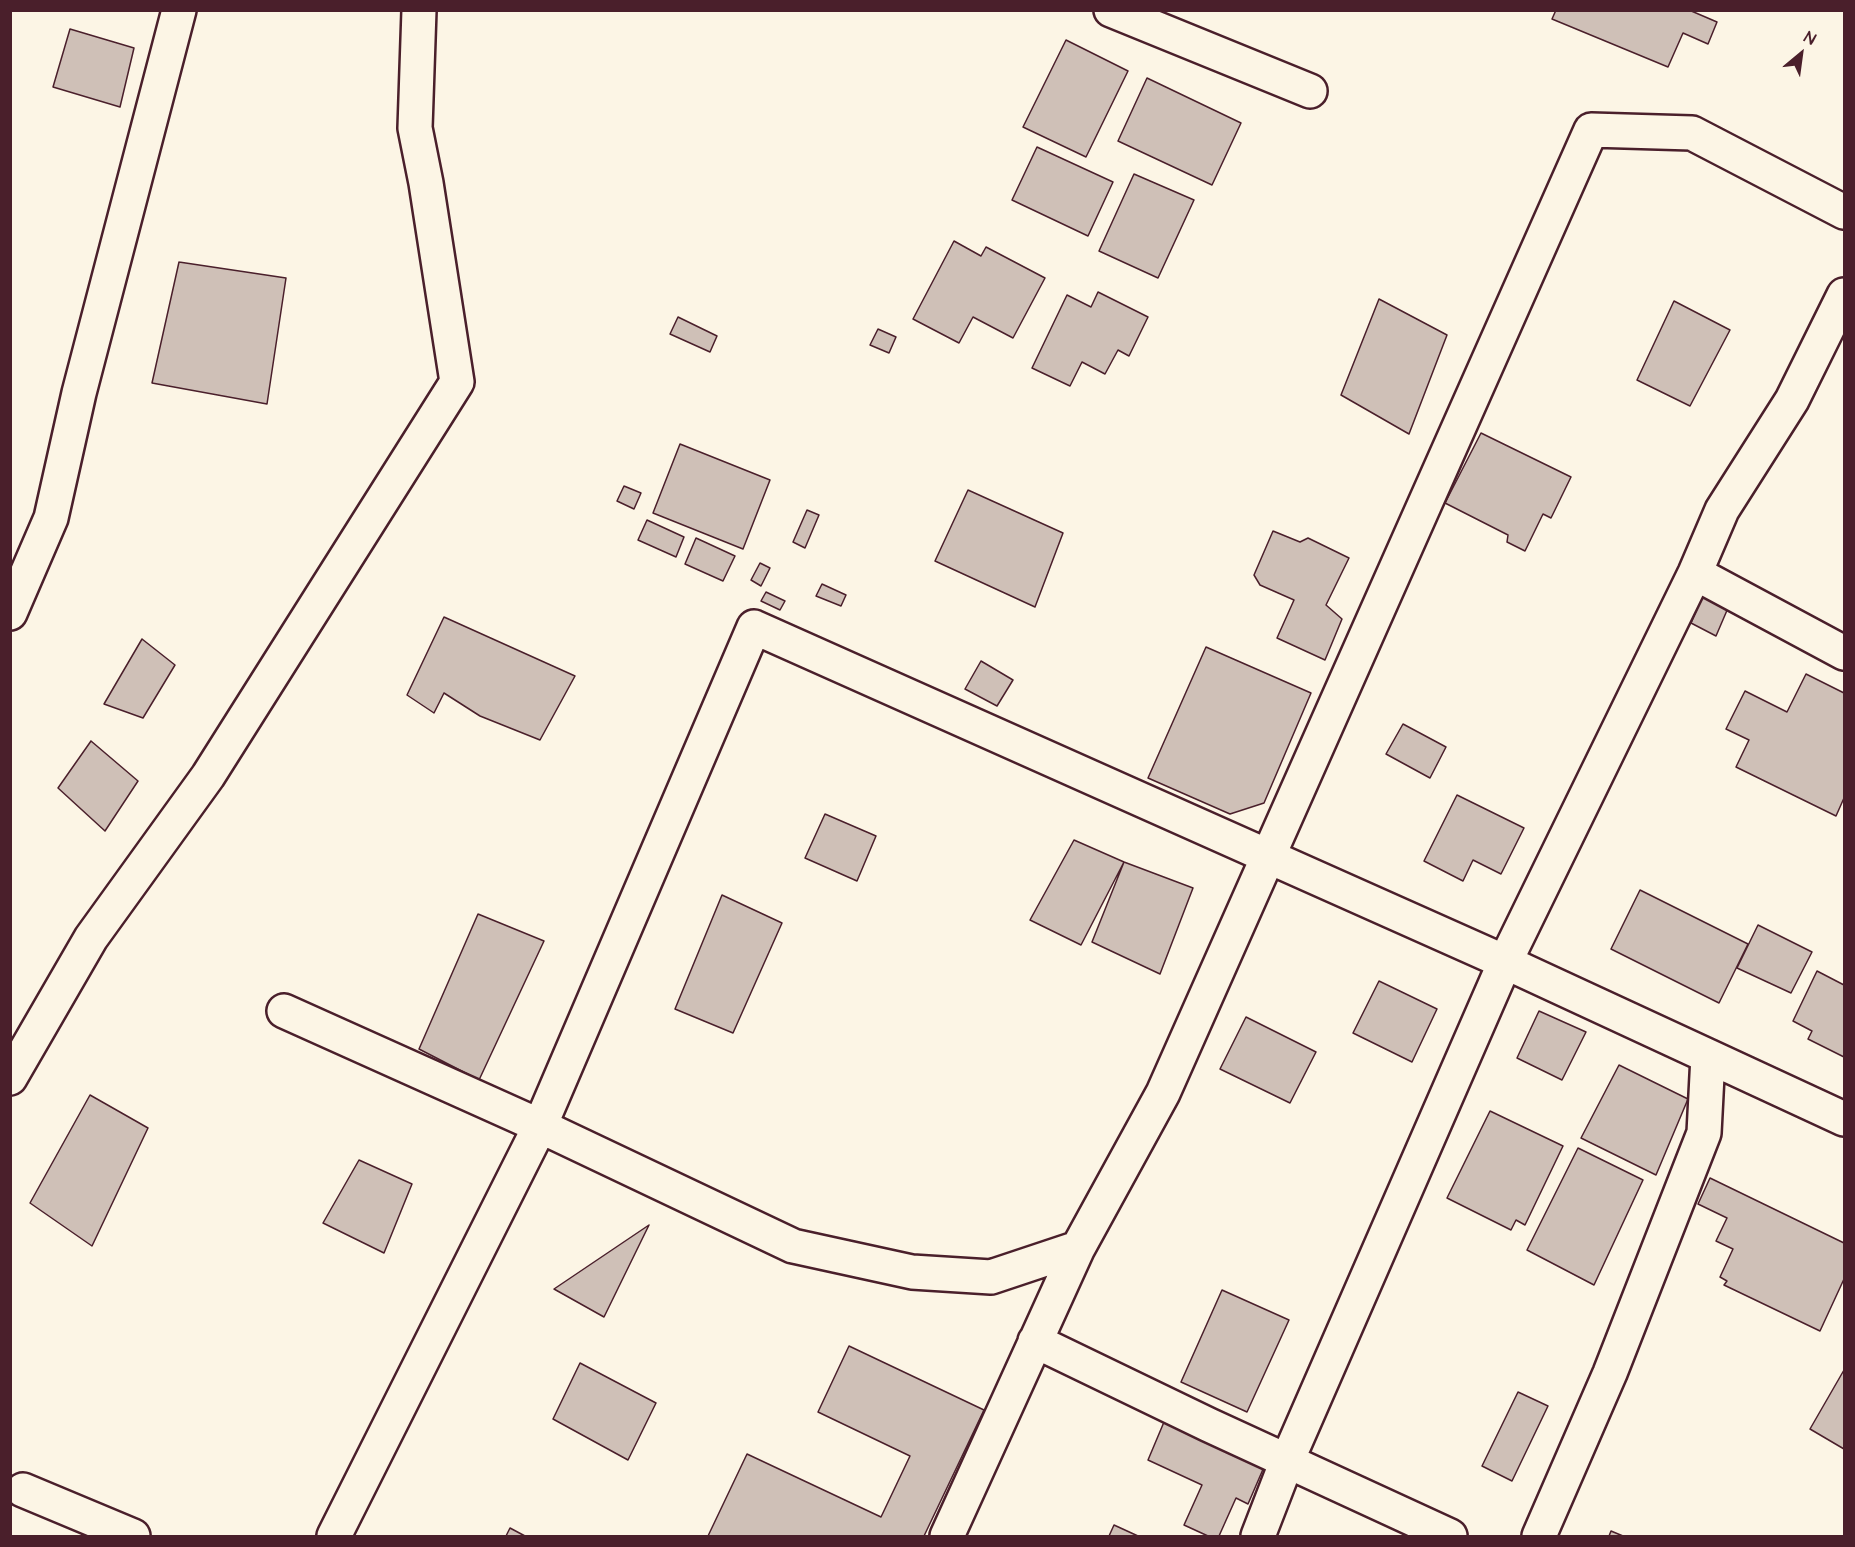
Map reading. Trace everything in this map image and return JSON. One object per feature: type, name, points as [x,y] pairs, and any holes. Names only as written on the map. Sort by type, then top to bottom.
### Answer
[{"type":"street","points":[[10,613],[51,518],[79,393],[179,10]]},
{"type":"street","points":[[10,1078],[91,938],[208,776],[456,382],[426,183],[415,128],[419,10]]},
{"type":"street","points":[[1111,10],[1311,91]]},
{"type":"street","points":[[947,1536],[1078,1248],[1163,1093],[1590,130],[1692,133],[1845,212]]},
{"type":"street","points":[[1258,1536],[1287,1461],[1505,962],[1695,573],[1722,510],[1792,400],[1845,295]]},
{"type":"street","points":[[1695,573],[1845,653]]},
{"type":"street","points":[[334,1536],[540,1126],[754,627],[1505,962],[1845,1119]]},
{"type":"street","points":[[284,1011],[540,1126],[793,1246],[912,1272],[991,1277],[1078,1248]]},
{"type":"street","points":[[1539,1536],[1610,1373],[1704,1133],[1708,1056]]},
{"type":"street","points":[[1035,1341],[1450,1536]]},
{"type":"street","points":[[23,1490],[133,1536]]},
{"type":"building","points":[[1556,10],[1689,10],[1717,22],[1708,44],[1683,33],[1668,67],[1552,19]]},
{"type":"building","points":[[70,29],[134,48],[120,107],[53,87]]},
{"type":"building","points":[[1066,40],[1128,71],[1086,157],[1023,127]]},
{"type":"building","points":[[1147,78],[1241,123],[1212,185],[1118,141]]},
{"type":"building","points":[[1037,147],[1113,182],[1088,236],[1012,200]]},
{"type":"building","points":[[1134,174],[1194,200],[1158,278],[1099,251]]},
{"type":"building","points":[[954,241],[981,256],[986,247],[1045,278],[1013,338],[973,317],[959,343],[913,319]]},
{"type":"building","points":[[179,262],[286,278],[267,404],[152,383]]},
{"type":"building","points":[[1098,292],[1148,317],[1129,356],[1118,350],[1105,374],[1082,362],[1070,386],[1032,368],[1067,295],[1091,307]]},
{"type":"building","points":[[1379,299],[1447,335],[1409,434],[1341,395]]},
{"type":"building","points":[[1674,301],[1730,330],[1690,406],[1637,380]]},
{"type":"building","points":[[678,317],[717,336],[710,352],[670,334]]},
{"type":"building","points":[[878,329],[896,337],[889,353],[870,345]]},
{"type":"building","points":[[1481,433],[1571,477],[1551,518],[1543,514],[1525,551],[1507,542],[1508,535],[1445,503]]},
{"type":"building","points":[[680,444],[770,480],[743,549],[653,513]]},
{"type":"building","points":[[624,486],[641,493],[634,509],[617,501]]},
{"type":"building","points":[[968,490],[1063,533],[1035,607],[935,561]]},
{"type":"building","points":[[807,510],[819,515],[805,548],[793,542]]},
{"type":"building","points":[[647,520],[684,537],[676,557],[638,540]]},
{"type":"building","points":[[1273,531],[1300,542],[1308,538],[1349,558],[1326,605],[1342,619],[1325,660],[1277,638],[1294,600],[1260,585],[1254,575]]},
{"type":"building","points":[[696,538],[735,556],[723,581],[685,564]]},
{"type":"building","points":[[760,563],[770,568],[761,586],[751,580]]},
{"type":"building","points":[[822,584],[846,595],[841,606],[816,596]]},
{"type":"building","points":[[766,592],[785,601],[780,610],[761,601]]},
{"type":"building","points":[[1703,594],[1728,608],[1716,636],[1691,623]]},
{"type":"building","points":[[444,617],[575,676],[540,740],[480,716],[444,693],[434,713],[407,695]]},
{"type":"building","points":[[142,639],[175,665],[143,718],[104,704]]},
{"type":"building","points":[[1206,647],[1311,693],[1264,803],[1230,814],[1148,778]]},
{"type":"building","points":[[981,661],[1013,680],[997,706],[965,689]]},
{"type":"building","points":[[1806,674],[1844,693],[1844,798],[1836,816],[1736,767],[1749,740],[1726,729],[1745,691],[1787,712]]},
{"type":"building","points":[[1403,724],[1446,747],[1430,778],[1386,754]]},
{"type":"building","points":[[91,741],[138,781],[105,831],[58,788]]},
{"type":"building","points":[[1457,795],[1524,828],[1501,874],[1473,860],[1463,881],[1424,861]]},
{"type":"building","points":[[825,814],[876,836],[857,881],[805,858]]},
{"type":"building","points":[[1074,840],[1124,862],[1081,945],[1030,920]]},
{"type":"building","points":[[1124,862],[1193,888],[1160,974],[1092,942]]},
{"type":"building","points":[[1640,890],[1748,944],[1719,1003],[1611,949]]},
{"type":"building","points":[[722,895],[782,923],[733,1033],[675,1009]]},
{"type":"building","points":[[478,914],[544,941],[479,1080],[419,1049]]},
{"type":"building","points":[[1758,925],[1812,952],[1791,993],[1737,968]]},
{"type":"building","points":[[1817,971],[1844,985],[1844,1057],[1808,1039],[1812,1031],[1793,1021]]},
{"type":"building","points":[[1379,981],[1437,1009],[1412,1062],[1353,1033]]},
{"type":"building","points":[[1539,1011],[1586,1032],[1562,1080],[1517,1058]]},
{"type":"building","points":[[1246,1017],[1316,1052],[1290,1103],[1220,1069]]},
{"type":"building","points":[[1619,1065],[1688,1099],[1656,1175],[1581,1138]]},
{"type":"building","points":[[90,1095],[148,1128],[92,1246],[30,1203]]},
{"type":"building","points":[[1490,1111],[1563,1146],[1525,1225],[1516,1220],[1511,1230],[1447,1198]]},
{"type":"building","points":[[1578,1148],[1643,1180],[1594,1285],[1527,1250]]},
{"type":"building","points":[[359,1160],[412,1184],[384,1253],[323,1223]]},
{"type":"building","points":[[1710,1178],[1844,1243],[1844,1279],[1820,1331],[1724,1285],[1727,1281],[1720,1277],[1733,1249],[1716,1241],[1727,1218],[1698,1204]]},
{"type":"building","points":[[649,1225],[604,1317],[554,1289]]},
{"type":"building","points":[[1222,1290],[1289,1320],[1247,1412],[1181,1382]]},
{"type":"building","points":[[849,1346],[984,1410],[924,1536],[708,1536],[747,1454],[881,1517],[910,1456],[818,1412]]},
{"type":"building","points":[[580,1363],[656,1403],[628,1460],[553,1419]]},
{"type":"building","points":[[1844,1370],[1844,1449],[1810,1429]]},
{"type":"building","points":[[1518,1392],[1548,1406],[1512,1481],[1482,1466]]},
{"type":"building","points":[[1164,1422],[1264,1467],[1248,1504],[1236,1498],[1219,1536],[1208,1536],[1184,1525],[1202,1485],[1148,1460]]},
{"type":"building","points":[[1114,1525],[1138,1536],[1109,1536]]},
{"type":"building","points":[[510,1528],[525,1536],[506,1536]]},
{"type":"building","points":[[1611,1531],[1623,1536],[1609,1536]]}]
